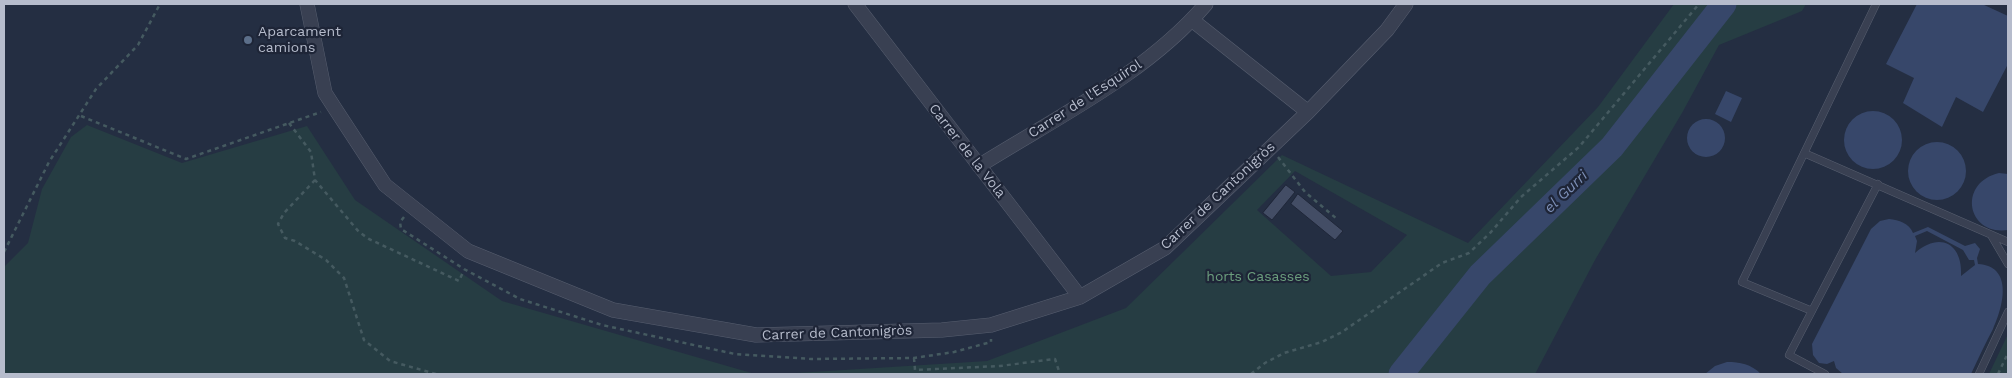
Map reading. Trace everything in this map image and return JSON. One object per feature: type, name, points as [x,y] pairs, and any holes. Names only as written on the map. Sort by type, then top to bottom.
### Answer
[{"type":"street","name":"Carrer de Cantonigròs","points":[[307,4],[325,93],[334,107],[385,185],[468,251],[613,310],[756,335],[942,330],[991,325],[1080,297],[1165,248],[1308,112],[1387,30],[1406,4]]},
{"type":"street","name":"Carrer de la Vola","points":[[855,4],[1080,297]]},
{"type":"street","name":"Carrer de l'Esquirol","points":[[979,166],[1134,70],[1192,20],[1206,4]]},
{"type":"street","points":[[1192,20],[1308,112]]},
{"type":"lane","points":[[1812,311],[1742,282],[1876,4]]},
{"type":"lane","points":[[1804,152],[2008,242]]},
{"type":"lane","points":[[1825,374],[1789,356],[1878,184]]},
{"type":"lane","points":[[1991,234],[2008,264]]},
{"type":"lane","points":[[1979,374],[2008,312]]},
{"type":"path","points":[[4,252],[49,162],[81,116],[96,89],[138,45],[160,4]]},
{"type":"path","points":[[1251,374],[1265,363],[1284,353],[1322,342],[1342,332],[1442,263],[1469,253],[1491,232],[1521,197],[1579,147],[1699,4]]},
{"type":"path","points":[[81,116],[186,159],[334,107]]},
{"type":"path","points":[[289,123],[311,152],[315,180],[359,232],[369,239],[459,281],[464,269]]},
{"type":"path","points":[[1285,166],[1305,192],[1337,219]]},
{"type":"path","points":[[315,180],[284,213],[278,224],[284,238],[295,241],[326,260],[344,278],[364,340],[390,361],[436,374]]},
{"type":"path","points":[[1998,374],[2008,353]]},
{"type":"path","points":[[914,358],[915,370],[1000,366],[1055,359],[1060,374]]},
{"type":"green space","name":"horts Casasses","points":[[1674,4],[1806,4],[1802,11],[1719,45],[1682,113],[1595,260],[1535,374],[780,374],[987,361],[1126,308],[1282,155],[1468,243],[1598,107]],"holes":[[[1295,171],[1407,235],[1371,272],[1331,276],[1257,210]]]},
{"type":"green space","points":[[87,125],[182,163],[307,126],[355,200],[502,301],[755,374],[4,374],[4,267],[28,243],[42,189],[71,137]]},
{"type":"green space","points":[[2008,334],[2008,374],[1989,374]]},
{"type":"water","points":[[1917,4],[1982,4],[2008,16],[2008,64],[1983,112],[1956,97],[1942,127],[1903,103],[1914,78],[1886,64]]},
{"type":"water","points":[[1726,91],[1742,98],[1731,122],[1715,114]]},
{"type":"water","points":[[1867,111],[1879,111],[1894,119],[1902,134],[1902,146],[1894,161],[1879,169],[1867,169],[1852,161],[1844,146],[1844,134],[1852,119]]},
{"type":"water","points":[[1706,119],[1720,124],[1725,138],[1720,152],[1706,157],[1692,152],[1687,138],[1692,124]]},
{"type":"water","points":[[1937,142],[1948,144],[1961,155],[1966,171],[1964,182],[1953,195],[1937,200],[1926,198],[1913,187],[1908,171],[1910,160],[1921,147]]},
{"type":"water","points":[[1999,173],[2008,174],[2008,230],[1994,230],[1983,225],[1976,217],[1972,208],[1973,197],[1977,187],[1986,179]]},
{"type":"water","points":[[1889,219],[1900,221],[1906,224],[1913,233],[1928,227],[1965,246],[1975,243],[1980,249],[1977,258],[1978,264],[1989,266],[1996,271],[2001,279],[2003,288],[2002,298],[1997,319],[1971,374],[1843,374],[1836,368],[1834,361],[1827,364],[1819,363],[1813,355],[1812,344],[1871,229],[1880,221]],"holes":[[[1927,231],[1963,250],[1969,260],[1974,260],[1975,265],[1961,276],[1961,265],[1954,249],[1948,244],[1941,242],[1924,246],[1915,253],[1917,241],[1915,236]]]},
{"type":"water","points":[[1727,362],[1745,364],[1761,374],[1705,374],[1715,366]]},
{"type":"building","points":[[1286,185],[1295,192],[1272,220],[1263,213]]},
{"type":"building","points":[[1298,194],[1343,231],[1335,240],[1291,204]]},
{"type":"waterway","name":"el Gurri","points":[[1401,374],[1480,275],[1612,147],[1724,4]]},
{"type":"place","name":"Aparcament camions","points":[[248,40]]}]
